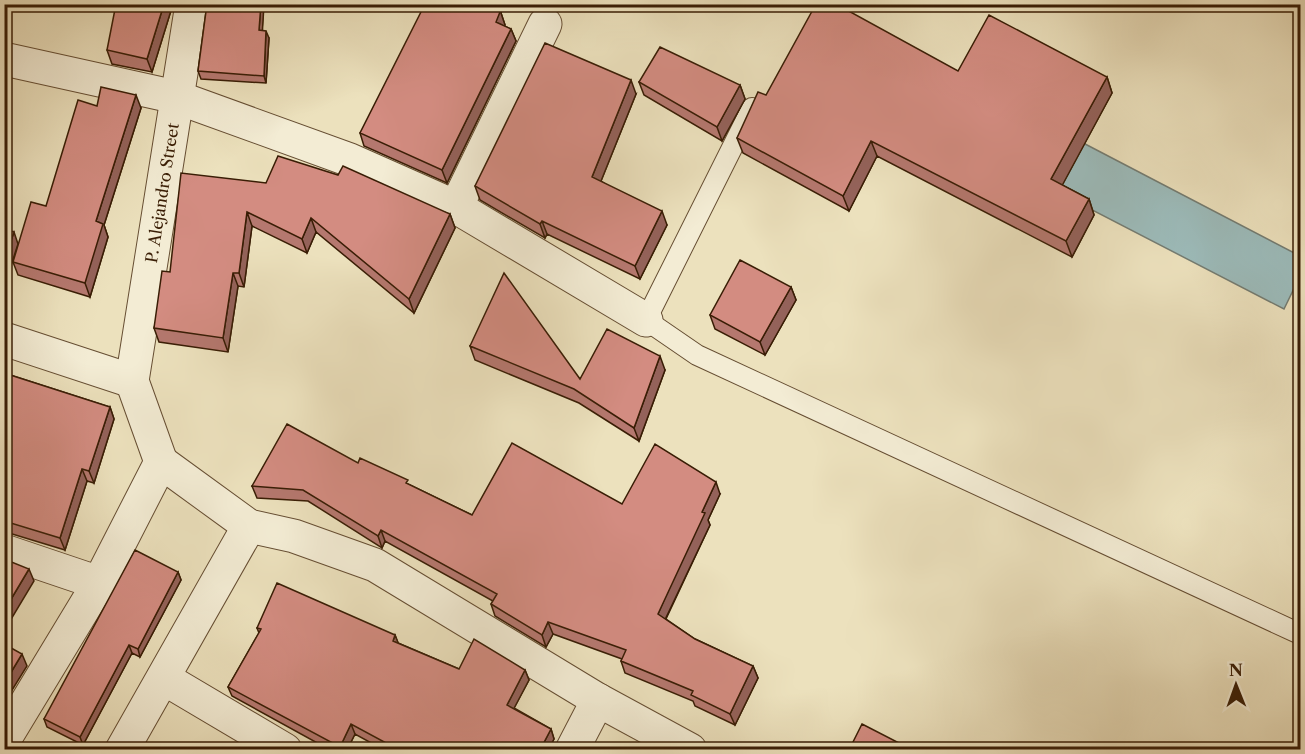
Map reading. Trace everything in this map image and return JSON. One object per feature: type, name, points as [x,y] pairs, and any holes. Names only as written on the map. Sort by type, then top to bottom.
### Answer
[{"type":"street","name":"P. Alejandro Street","points":[[132,381],[192,4]]},
{"type":"street","points":[[456,207],[545,24]]},
{"type":"street","points":[[4,59],[176,97],[350,160],[456,207],[646,320]]},
{"type":"street","points":[[4,339],[132,381],[161,462],[249,525],[294,536],[375,565],[598,700],[690,750]]},
{"type":"street","points":[[11,741],[99,583],[161,462]]},
{"type":"street","points":[[122,750],[165,679],[249,525]]},
{"type":"street","points":[[4,551],[99,583]]},
{"type":"street","points":[[165,679],[285,750]]},
{"type":"street","points":[[572,750],[598,700]]},
{"type":"lane","points":[[752,108],[646,320],[697,355],[1300,634]]},
{"type":"water","points":[[1064,133],[1300,256],[1300,276],[1284,309],[1038,182]]},
{"type":"building","points":[[116,4],[164,4],[147,59],[107,50]]},
{"type":"building","points":[[207,4],[261,4],[259,30],[266,31],[264,76],[198,71]]},
{"type":"building","points":[[425,4],[494,4],[493,8],[500,12],[496,22],[511,29],[442,170],[360,133]]},
{"type":"building","points":[[816,4],[836,4],[958,71],[989,15],[1107,77],[1051,179],[1089,199],[1066,241],[871,141],[843,196],[737,138],[758,92],[766,95]]},
{"type":"building","points":[[545,43],[631,80],[592,177],[662,211],[635,266],[542,221],[540,224],[475,186]]},
{"type":"building","points":[[660,47],[740,85],[717,127],[639,82]]},
{"type":"building","points":[[101,87],[136,95],[96,221],[103,224],[85,283],[13,262],[31,202],[46,206],[78,100],[97,106]]},
{"type":"building","points":[[278,156],[338,175],[343,166],[450,214],[409,299],[311,218],[302,239],[247,212],[239,273],[233,273],[223,338],[154,328],[162,271],[170,272],[181,173],[266,183]]},
{"type":"building","points":[[4,229],[14,232],[4,261]]},
{"type":"building","points":[[740,260],[791,287],[760,342],[710,315]]},
{"type":"building","points":[[504,273],[580,379],[607,329],[660,356],[634,428],[574,389],[470,346]]},
{"type":"building","points":[[4,373],[110,407],[89,471],[82,469],[60,538],[4,521]]},
{"type":"building","points":[[287,424],[358,463],[360,458],[408,480],[406,483],[472,515],[512,443],[622,504],[655,444],[716,482],[702,512],[705,513],[658,614],[695,639],[753,666],[730,714],[691,695],[693,691],[621,661],[626,650],[548,622],[542,635],[491,604],[497,594],[381,530],[378,536],[303,490],[252,486]]},
{"type":"building","points":[[135,550],[178,572],[138,649],[129,645],[80,737],[44,719]]},
{"type":"building","points":[[4,559],[29,569],[4,611]]},
{"type":"building","points":[[277,583],[395,635],[393,641],[459,669],[474,639],[525,670],[507,705],[551,729],[540,750],[399,750],[351,724],[340,747],[228,687],[261,629],[257,628]]},
{"type":"building","points":[[4,644],[22,654],[4,684]]},
{"type":"building","points":[[862,724],[903,745],[901,748],[905,750],[849,750]]},
{"type":"building","points":[[188,743],[201,750],[185,750]]}]
